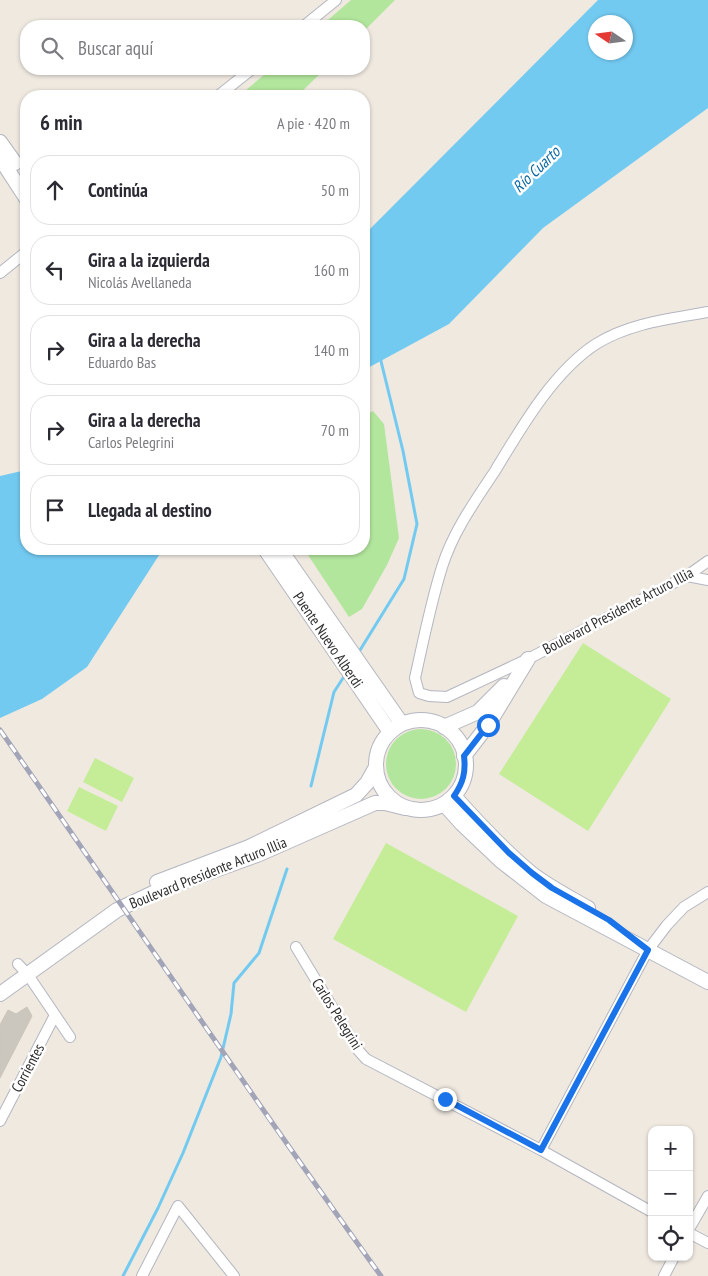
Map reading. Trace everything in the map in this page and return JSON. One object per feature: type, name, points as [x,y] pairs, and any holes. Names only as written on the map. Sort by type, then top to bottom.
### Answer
[{"type":"main road","points":[[0,142],[20,172]]},
{"type":"main road","points":[[0,158],[20,189]]},
{"type":"main road","name":"Puente Nuevo Alberdi","points":[[269,555],[396,728]]},
{"type":"main road","name":"Puente Nuevo Alberdi","points":[[284,555],[396,728]]},
{"type":"main road","points":[[444,727],[478,712],[528,659]]},
{"type":"main road","points":[[464,756],[488,725],[528,659]]},
{"type":"main road","points":[[415,721],[430,721],[444,727],[454,735],[460,745],[464,756],[464,778],[449,800],[432,809],[418,810],[405,808],[390,798],[380,784],[376,767],[383,741],[396,728],[415,721]]},
{"type":"main road","name":"Boulevard Presidente Arturo Illia","points":[[0,986],[113,904],[147,886],[249,847],[356,795],[367,783],[376,767]]},
{"type":"main road","points":[[449,800],[532,873],[552,888],[609,920],[648,950],[708,982]]},
{"type":"main road","name":"Boulevard Presidente Arturo Illia","points":[[0,994],[23,970],[117,910],[136,900],[256,855],[375,803],[385,803],[405,808]]},
{"type":"street","points":[[311,20],[336,0]]},
{"type":"street","points":[[226,90],[244,75]]},
{"type":"street","points":[[0,273],[20,257]]},
{"type":"street","name":"Boulevard Presidente Arturo Illia","points":[[708,312],[640,324],[619,332],[580,355],[564,370],[522,427],[462,521],[442,566],[415,678],[419,693],[428,696],[447,697],[528,659],[687,576],[708,561]]},
{"type":"street","points":[[687,576],[708,580]]},
{"type":"street","points":[[541,1150],[648,950],[684,907],[708,892]]},
{"type":"street","name":"Carlos Pelegrini","points":[[296,947],[358,1050],[366,1060],[541,1150],[648,1210]]},
{"type":"street","points":[[23,970],[70,1037]]},
{"type":"street","name":"Corrientes","points":[[0,1121],[56,1015]]},
{"type":"street","points":[[693,1224],[708,1196]]},
{"type":"street","points":[[142,1276],[178,1206],[234,1276]]},
{"type":"street","points":[[693,1234],[708,1243]]},
{"type":"street","points":[[664,1276],[672,1261]]},
{"type":"green space","points":[[351,0],[395,0],[370,25],[370,20],[328,20]]},
{"type":"green space","points":[[264,75],[319,75],[303,90],[246,90]]},
{"type":"green space","points":[[373,411],[384,424],[399,538],[387,565],[362,609],[349,617],[308,555],[370,555],[370,413]]},
{"type":"green space","points":[[583,643],[671,699],[588,831],[499,774]]},
{"type":"green space","points":[[421,729],[434,732],[446,739],[453,751],[456,764],[453,777],[446,789],[434,796],[421,799],[408,796],[396,789],[389,777],[386,764],[389,751],[396,739],[408,732]]},
{"type":"green space","points":[[95,758],[134,778],[122,802],[83,782]]},
{"type":"green space","points":[[79,787],[118,806],[106,831],[67,811]]},
{"type":"green space","points":[[386,843],[518,916],[466,1012],[333,939]]},
{"type":"water","name":"Río Cuarto","points":[[598,0],[708,0],[708,108],[543,228],[449,324],[370,367],[370,229]]},
{"type":"water","points":[[20,471],[20,555],[159,555],[87,667],[42,699],[0,718],[0,476]]},
{"type":"building","points":[[27,1007],[32,1016],[0,1078],[0,1025],[8,1010],[16,1014]]},
{"type":"waterway","points":[[357,655],[404,579],[417,524],[403,451],[380,357]]},
{"type":"waterway","points":[[311,786],[334,692],[345,675]]},
{"type":"waterway","points":[[123,1276],[158,1208],[183,1153],[221,1057],[231,1014],[234,983],[259,953],[287,869]]},
{"type":"railway","points":[[0,730],[381,1276]]},
{"type":"route","points":[[445,1099],[541,1150],[648,950],[609,920],[552,888],[532,873],[509,853],[454,796],[464,778],[464,756],[488,725]]}]
